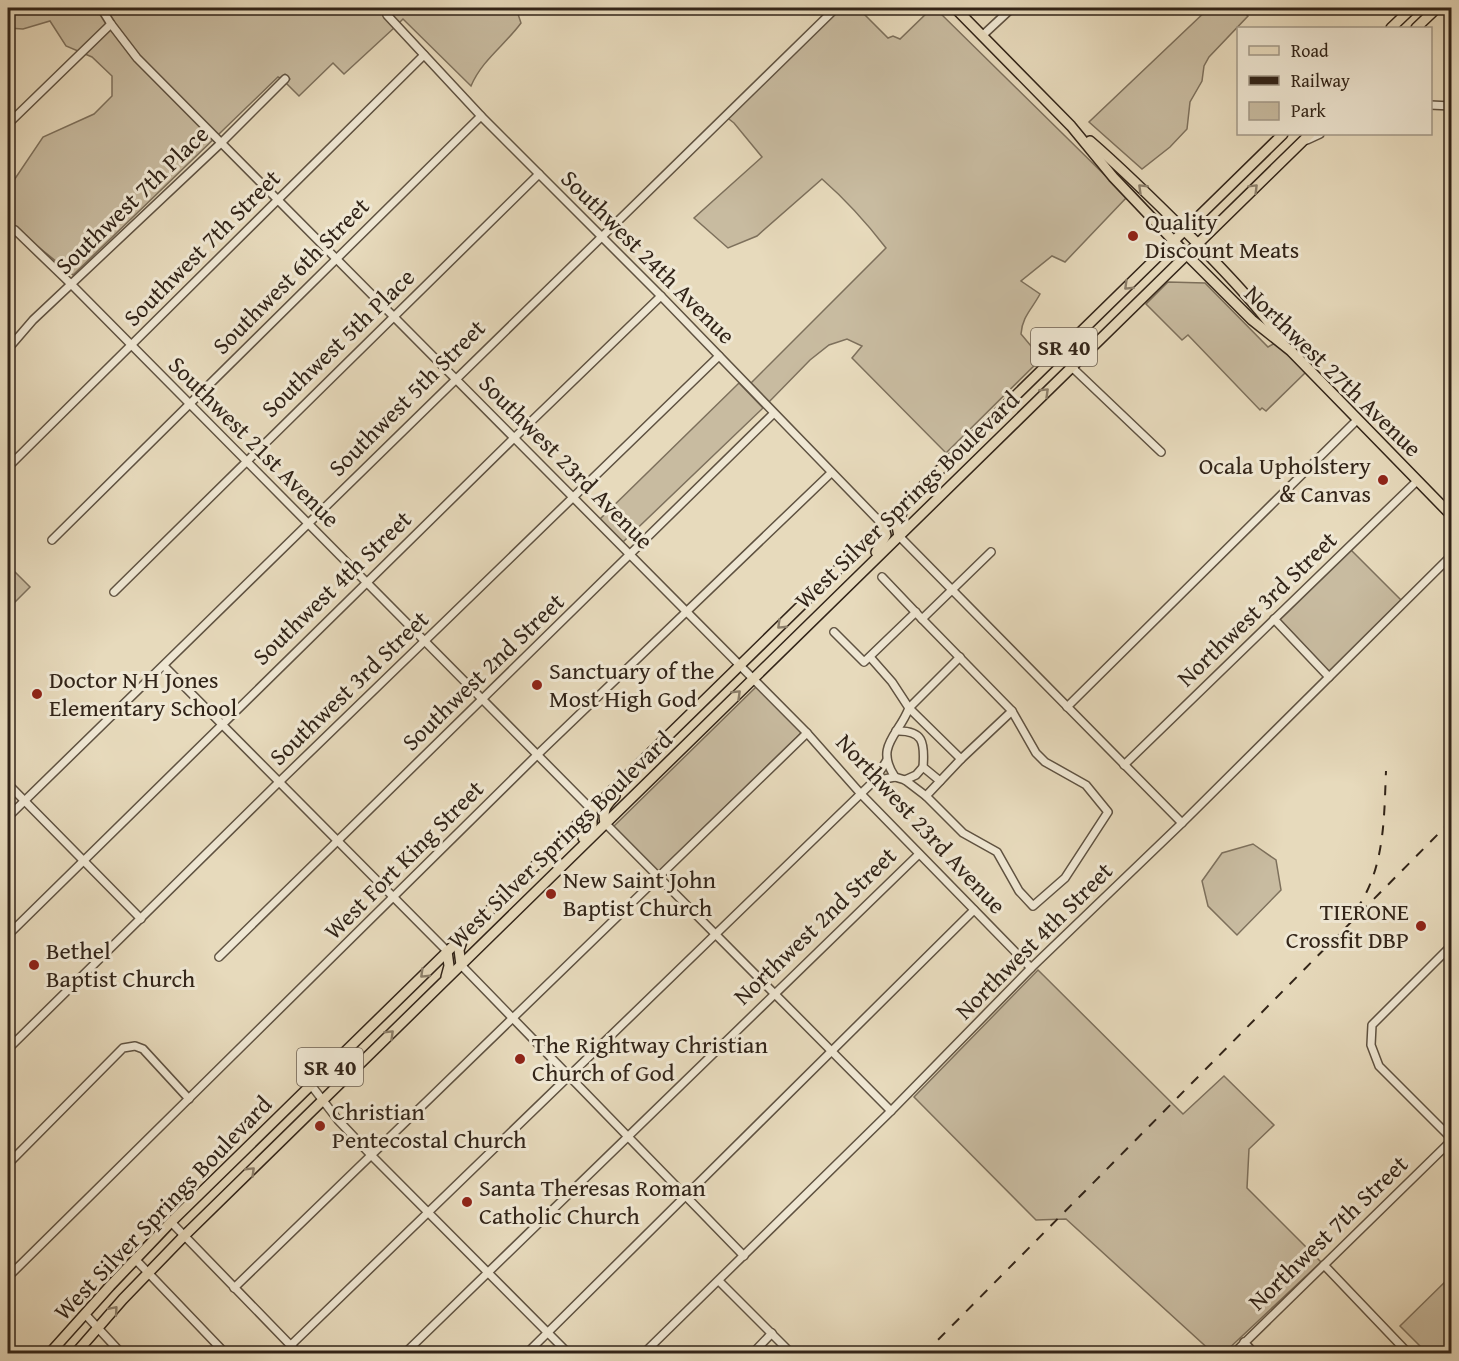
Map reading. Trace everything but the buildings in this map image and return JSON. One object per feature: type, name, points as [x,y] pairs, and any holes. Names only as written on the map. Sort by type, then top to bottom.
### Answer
[{"type":"main road","points":[[955,8],[1071,126],[1122,169],[1185,230],[1260,309],[1291,351]]},
{"type":"main road","points":[[1391,27],[1412,8]]},
{"type":"main road","points":[[1417,27],[1437,8]]},
{"type":"main road","name":"Northwest 27th Avenue","points":[[1071,126],[1113,177],[1187,255],[1252,320],[1291,351],[1452,516]]},
{"type":"main road","name":"West Silver Springs Boulevard","points":[[49,1353],[171,1222],[1282,135]]},
{"type":"main road","name":"West Silver Springs Boulevard","points":[[75,1353],[148,1272],[184,1236],[1309,135]]},
{"type":"main road","points":[[899,536],[897,526],[906,503]]},
{"type":"main road","points":[[872,562],[886,535],[883,525]]},
{"type":"main road","points":[[605,823],[603,814],[607,803],[652,759],[654,749]]},
{"type":"main road","points":[[557,871],[556,865],[589,833],[593,818],[592,810]]},
{"type":"main road","points":[[461,965],[459,950],[464,936]]},
{"type":"main road","points":[[446,980],[449,966],[447,951]]},
{"type":"street","name":"Southwest 23rd Avenue","points":[[101,8],[137,58],[807,733]]},
{"type":"street","name":"Southwest 5th Street","points":[[8,817],[600,236],[836,8]]},
{"type":"street","points":[[983,35],[1012,8]]},
{"type":"street","name":"Southwest 24th Avenue","points":[[387,15],[481,116],[661,296],[883,525]]},
{"type":"street","points":[[8,124],[111,24]]},
{"type":"street","name":"Southwest 7th Street","points":[[8,467],[424,55]]},
{"type":"street","name":"Southwest 7th Place","points":[[8,350],[33,320],[221,143],[285,79]]},
{"type":"street","points":[[1432,105],[1452,106]]},
{"type":"street","name":"Southwest 6th Street","points":[[52,540],[481,116]]},
{"type":"street","points":[[1300,143],[1318,135]]},
{"type":"street","name":"Southwest 5th Place","points":[[114,592],[539,174]]},
{"type":"street","name":"Southwest 21st Avenue","points":[[8,238],[15,230],[72,285],[592,810]]},
{"type":"street","name":"Southwest 4th Street","points":[[8,935],[513,438],[661,296]]},
{"type":"street","points":[[1058,354],[1161,452]]},
{"type":"street","name":"Southwest 3rd Street","points":[[8,1049],[278,783],[719,356]]},
{"type":"street","name":"Southwest 2nd Street","points":[[219,957],[773,414]]},
{"type":"street","points":[[1067,707],[1357,420]]},
{"type":"street","name":"West Fort King Street","points":[[8,1277],[536,756],[831,473]]},
{"type":"street","name":"Northwest 3rd Street","points":[[1124,765],[1417,481]]},
{"type":"street","points":[[899,536],[1182,823]]},
{"type":"street","points":[[922,619],[991,552]]},
{"type":"street","name":"Northwest 4th Street","points":[[645,1353],[891,1111],[1031,968],[1182,823],[1452,555]]},
{"type":"street","points":[[874,781],[896,777],[905,780],[926,796],[963,833],[997,852],[1018,891],[1033,906],[1065,878],[1108,812],[1086,784],[1045,762],[1036,753],[1012,711],[882,578]]},
{"type":"street","points":[[834,632],[864,662],[916,612]]},
{"type":"street","points":[[1274,620],[1329,677]]},
{"type":"street","points":[[870,657],[892,682],[909,708],[961,759]]},
{"type":"street","points":[[291,1346],[874,781],[887,760],[888,745],[909,708],[960,657]]},
{"type":"street","points":[[164,666],[220,725],[447,951]]},
{"type":"street","points":[[926,796],[1012,711]]},
{"type":"street","points":[[896,731],[913,732],[923,744],[923,766],[915,775],[905,780]]},
{"type":"street","points":[[234,1288],[807,733]]},
{"type":"street","name":"Northwest 23rd Avenue","points":[[807,733],[861,794],[1031,968]]},
{"type":"street","points":[[887,760],[896,777]]},
{"type":"street","points":[[923,766],[940,781]]},
{"type":"street","points":[[8,784],[141,919]]},
{"type":"street","points":[[605,823],[891,1111]]},
{"type":"street","name":"Northwest 2nd Street","points":[[404,1353],[919,854]]},
{"type":"street","points":[[526,1353],[974,910]]},
{"type":"street","points":[[1451,946],[1372,1025],[1371,1045],[1379,1066],[1452,1140]]},
{"type":"street","points":[[461,965],[744,1256]]},
{"type":"street","points":[[8,1164],[123,1048],[135,1046],[143,1049],[189,1099]]},
{"type":"street","points":[[311,1085],[338,1120],[371,1155],[569,1353]]},
{"type":"street","name":"Northwest 7th Street","points":[[1233,1353],[1452,1140]]},
{"type":"street","points":[[171,1222],[299,1353]]},
{"type":"street","points":[[135,1259],[226,1353]]},
{"type":"street","points":[[1324,1265],[1409,1353]]},
{"type":"street","points":[[719,1281],[792,1353]]},
{"type":"street","points":[[85,1314],[122,1353]]},
{"type":"street","points":[[752,1353],[772,1334]]},
{"type":"street","points":[[1244,1342],[1255,1353]]},
{"type":"green space","points":[[8,8],[516,8],[521,23],[487,60],[471,86],[403,19],[399,23],[387,10],[382,14],[394,28],[344,74],[333,63],[299,96],[286,83],[290,79],[285,74],[278,77],[73,275],[15,228],[8,234],[8,189],[43,137],[94,114],[112,96],[112,76],[92,57],[66,46],[50,21],[23,29],[8,28]]},
{"type":"green space","points":[[844,8],[858,8],[888,38],[893,36],[900,39],[929,11],[936,9],[1127,197],[1065,262],[1052,256],[1021,281],[1040,294],[1025,318],[1021,334],[1031,346],[1052,348],[946,453],[852,358],[862,346],[847,339],[829,345],[810,360],[768,403],[750,384],[886,248],[831,187],[822,179],[757,236],[728,248],[694,218],[762,157],[734,123],[725,116],[819,25]]},
{"type":"green space","points":[[1209,8],[1238,8],[1248,16],[1209,57],[1204,66],[1202,81],[1190,102],[1187,129],[1170,147],[1142,169],[1089,122]]},
{"type":"green space","points":[[1168,282],[1205,283],[1268,347],[1275,343],[1306,372],[1266,411],[1262,408],[1260,410],[1188,335],[1182,340],[1146,304]]},
{"type":"green space","points":[[739,383],[763,408],[623,542],[600,519]]},
{"type":"green space","points":[[1351,550],[1401,600],[1329,672],[1279,620]]},
{"type":"green space","points":[[13,570],[30,587],[9,608],[8,576]]},
{"type":"green space","points":[[756,687],[803,731],[658,872],[613,827]]},
{"type":"green space","points":[[1253,844],[1276,860],[1281,890],[1237,935],[1208,906],[1202,881],[1222,853]]},
{"type":"green space","points":[[1038,970],[1183,1114],[1224,1076],[1274,1125],[1249,1149],[1247,1188],[1321,1262],[1224,1353],[1213,1353],[1066,1219],[1036,1220],[914,1097]]},
{"type":"green space","points":[[1451,1276],[1451,1353],[1427,1353],[1400,1326]]},
{"type":"railway","points":[[1356,910],[1366,894],[1378,860],[1383,825],[1386,771]]},
{"type":"railway","points":[[924,1354],[1452,820]]},
{"type":"place","name":"Quality Discount Meats","points":[[1133,236]]},
{"type":"place","name":"Ocala Upholstery & Canvas","points":[[1383,480]]},
{"type":"place","name":"Sanctuary of the Most High God","points":[[537,685]]},
{"type":"place","name":"Doctor N H Jones Elementary School","points":[[37,694]]},
{"type":"place","name":"New Saint John Baptist Church","points":[[551,894]]},
{"type":"place","name":"TIERONE Crossfit DBP","points":[[1421,926]]},
{"type":"place","name":"Bethel Baptist Church","points":[[34,965]]},
{"type":"place","name":"The Rightway Christian Church of God","points":[[520,1059]]},
{"type":"place","name":"Christian Pentecostal Church","points":[[320,1126]]},
{"type":"place","name":"Santa Theresas Roman Catholic Church","points":[[467,1202]]}]
